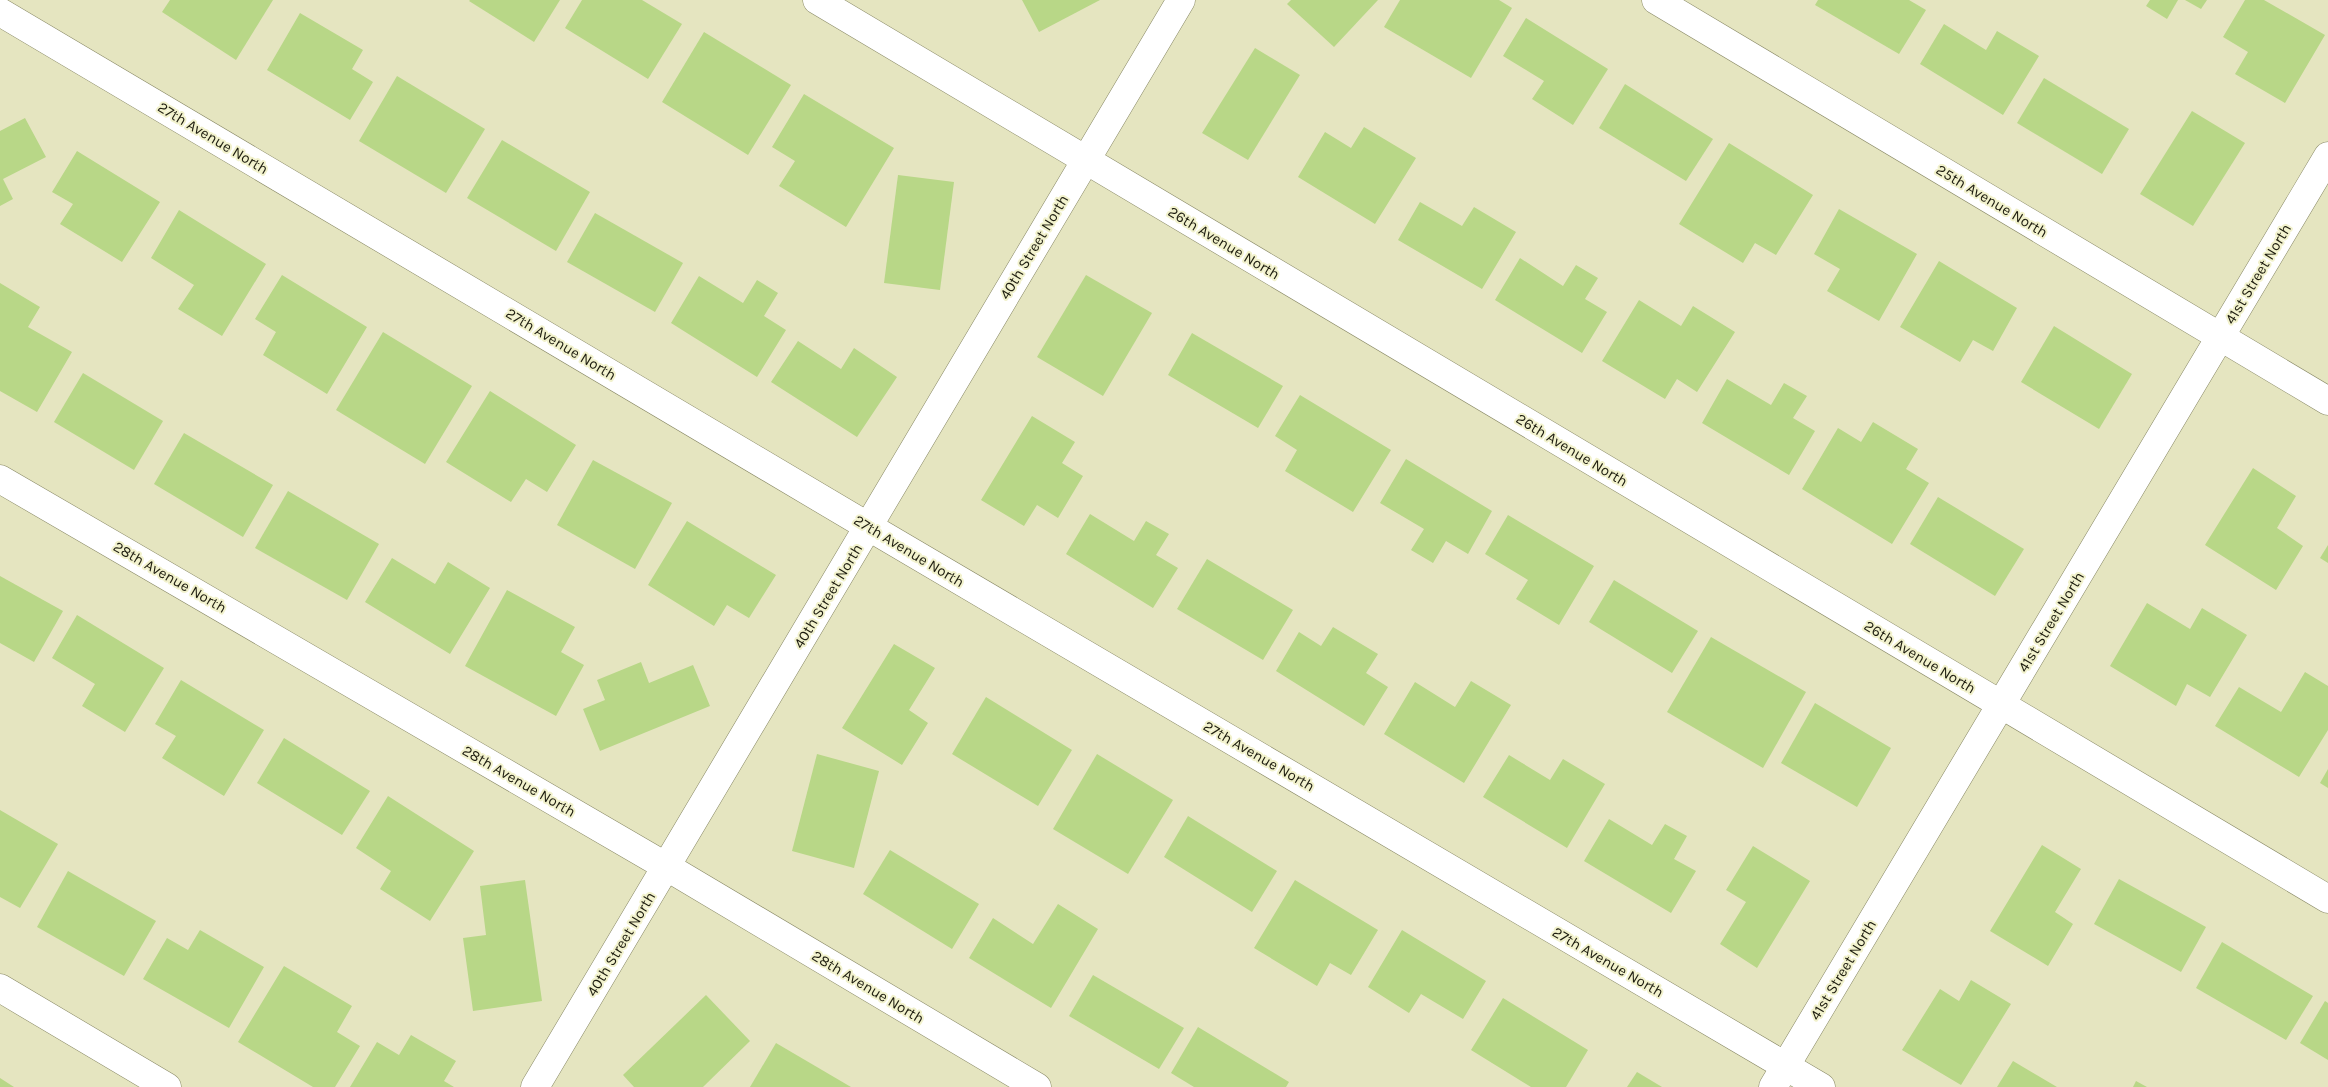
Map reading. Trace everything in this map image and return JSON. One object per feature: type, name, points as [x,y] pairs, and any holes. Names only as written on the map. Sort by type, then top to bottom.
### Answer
[{"type":"street","name":"26th Avenue North","points":[[816,0],[2328,899]]},
{"type":"street","name":"40th Street North","points":[[534,1087],[667,867],[1181,0]]},
{"type":"street","name":"25th Avenue North","points":[[1656,0],[2328,401]]},
{"type":"street","name":"27th Avenue North","points":[[0,12],[869,527],[1780,1077],[1821,1087]]},
{"type":"street","name":"41st Street North","points":[[1780,1077],[2328,156]]},
{"type":"street","name":"28th Avenue North","points":[[0,479],[667,867],[1037,1087]]},
{"type":"street","points":[[0,988],[167,1087]]},
{"type":"building","points":[[170,0],[273,0],[236,60],[162,12]]},
{"type":"building","points":[[470,0],[560,0],[534,42]]},
{"type":"building","points":[[582,0],[642,0],[682,24],[648,79],[565,28]]},
{"type":"building","points":[[1022,0],[1100,0],[1039,32]]},
{"type":"building","points":[[1291,0],[1378,0],[1334,47],[1287,4]]},
{"type":"building","points":[[1400,0],[1499,0],[1512,8],[1471,78],[1384,27]]},
{"type":"building","points":[[1818,0],[1909,0],[1926,10],[1899,54],[1815,5]]},
{"type":"building","points":[[2150,0],[2178,0],[2167,19],[2146,6]]},
{"type":"building","points":[[2185,0],[2207,0],[2201,9]]},
{"type":"building","points":[[2245,0],[2264,0],[2325,35],[2285,103],[2235,74],[2248,52],[2223,37]]},
{"type":"building","points":[[300,13],[363,50],[352,69],[373,82],[350,120],[267,70]]},
{"type":"building","points":[[1526,18],[1608,69],[1573,125],[1532,99],[1544,81],[1503,56]]},
{"type":"building","points":[[1944,24],[1986,50],[1997,31],[2039,56],[2003,115],[1920,64]]},
{"type":"building","points":[[704,32],[791,85],[748,155],[662,102]]},
{"type":"building","points":[[1255,48],[1300,75],[1248,160],[1202,133]]},
{"type":"building","points":[[397,76],[485,129],[446,193],[359,141]]},
{"type":"building","points":[[2044,78],[2129,129],[2102,174],[2017,123]]},
{"type":"building","points":[[1625,84],[1713,139],[1686,181],[1599,128]]},
{"type":"building","points":[[804,94],[894,148],[846,227],[779,186],[795,161],[772,147]]},
{"type":"building","points":[[2192,111],[2245,143],[2193,226],[2140,194]]},
{"type":"building","points":[[25,118],[46,157],[3,179],[13,199],[0,206],[0,131]]},
{"type":"building","points":[[1364,127],[1416,158],[1375,224],[1298,177],[1325,132],[1351,148]]},
{"type":"building","points":[[502,140],[590,192],[556,251],[467,198]]},
{"type":"building","points":[[1729,143],[1813,195],[1776,255],[1755,243],[1743,263],[1679,224]]},
{"type":"building","points":[[77,151],[160,202],[122,262],[60,224],[73,204],[52,192]]},
{"type":"building","points":[[898,175],[954,182],[940,290],[884,283]]},
{"type":"building","points":[[1420,202],[1462,226],[1474,207],[1516,232],[1482,289],[1398,240]]},
{"type":"building","points":[[1839,209],[1917,254],[1879,321],[1827,291],[1840,269],[1814,254]]},
{"type":"building","points":[[179,210],[266,264],[222,336],[178,309],[194,285],[151,258]]},
{"type":"building","points":[[595,213],[683,263],[655,312],[567,262]]},
{"type":"building","points":[[1520,258],[1563,286],[1576,265],[1598,278],[1585,299],[1607,312],[1582,353],[1495,300]]},
{"type":"building","points":[[1939,261],[2017,308],[1993,351],[1973,340],[1960,362],[1900,327]]},
{"type":"building","points":[[282,275],[367,327],[327,394],[263,355],[276,332],[255,319]]},
{"type":"building","points":[[1086,275],[1152,313],[1103,396],[1037,357]]},
{"type":"building","points":[[699,276],[743,303],[757,280],[778,293],[764,316],[786,330],[757,377],[671,323]]},
{"type":"building","points":[[0,283],[40,307],[28,327],[72,352],[37,412],[0,391]]},
{"type":"building","points":[[1639,300],[1681,326],[1693,306],[1735,332],[1697,392],[1677,379],[1665,399],[1602,361]]},
{"type":"building","points":[[2054,326],[2132,374],[2099,429],[2021,382]]},
{"type":"building","points":[[383,332],[472,386],[425,464],[336,410]]},
{"type":"building","points":[[1192,333],[1283,386],[1258,428],[1168,375]]},
{"type":"building","points":[[798,341],[841,369],[854,348],[897,377],[857,437],[771,382]]},
{"type":"building","points":[[83,373],[163,421],[134,470],[54,422]]},
{"type":"building","points":[[1727,379],[1771,405],[1784,383],[1807,396],[1793,418],[1815,431],[1789,475],[1702,423]]},
{"type":"building","points":[[490,391],[576,445],[547,492],[526,479],[511,502],[446,462]]},
{"type":"building","points":[[1300,395],[1391,450],[1353,512],[1285,471],[1297,450],[1275,436]]},
{"type":"building","points":[[1032,416],[1075,442],[1062,463],[1083,476],[1058,518],[1037,505],[1024,526],[981,500]]},
{"type":"building","points":[[1873,422],[1918,449],[1906,469],[1929,483],[1892,544],[1802,489],[1838,428],[1861,442]]},
{"type":"building","points":[[184,433],[273,485],[243,537],[154,484]]},
{"type":"building","points":[[1406,459],[1492,511],[1468,554],[1446,541],[1433,563],[1411,550],[1424,529],[1380,503]]},
{"type":"building","points":[[593,460],[672,503],[635,569],[557,525]]},
{"type":"building","points":[[2253,468],[2296,496],[2277,528],[2303,546],[2276,590],[2205,545]]},
{"type":"building","points":[[288,491],[379,544],[347,600],[255,548]]},
{"type":"building","points":[[1938,497],[2024,549],[1995,596],[1910,544]]},
{"type":"building","points":[[1090,514],[1134,541],[1146,521],[1169,534],[1156,555],[1178,568],[1153,608],[1066,554]]},
{"type":"building","points":[[1508,515],[1594,566],[1559,625],[1516,599],[1528,580],[1485,554]]},
{"type":"building","points":[[687,521],[776,575],[749,618],[727,605],[714,626],[648,585]]},
{"type":"building","points":[[2328,545],[2328,563],[2320,558]]},
{"type":"building","points":[[392,558],[435,584],[448,562],[490,588],[450,654],[365,602]]},
{"type":"building","points":[[1207,559],[1293,610],[1263,660],[1177,609]]},
{"type":"building","points":[[0,576],[63,611],[34,662],[0,643]]},
{"type":"building","points":[[1614,580],[1698,631],[1672,673],[1589,622]]},
{"type":"building","points":[[507,590],[575,627],[561,652],[584,665],[556,716],[465,666]]},
{"type":"building","points":[[2147,603],[2190,629],[2202,608],[2247,635],[2210,697],[2187,684],[2176,706],[2110,666]]},
{"type":"building","points":[[77,615],[164,668],[125,732],[82,706],[95,684],[52,658]]},
{"type":"building","points":[[1333,627],[1378,654],[1366,673],[1388,687],[1364,726],[1276,671],[1299,632],[1321,646]]},
{"type":"building","points":[[1711,637],[1806,692],[1763,768],[1667,712]]},
{"type":"building","points":[[894,644],[935,668],[909,710],[928,723],[902,765],[842,728]]},
{"type":"building","points":[[641,662],[649,683],[693,665],[710,706],[600,751],[583,709],[605,700],[597,680]]},
{"type":"building","points":[[2305,672],[2328,686],[2328,730],[2299,777],[2215,726],[2239,687],[2281,712]]},
{"type":"building","points":[[181,680],[264,730],[224,796],[162,758],[176,736],[155,724]]},
{"type":"building","points":[[1471,681],[1511,705],[1464,783],[1384,734],[1415,682],[1455,707]]},
{"type":"building","points":[[986,697],[1072,750],[1038,806],[952,754]]},
{"type":"building","points":[[1815,703],[1891,748],[1857,807],[1781,763]]},
{"type":"building","points":[[284,738],[370,791],[342,835],[257,783]]},
{"type":"building","points":[[817,754],[879,771],[854,868],[792,851]]},
{"type":"building","points":[[1097,754],[1173,800],[1128,874],[1053,829]]},
{"type":"building","points":[[1509,755],[1550,780],[1563,759],[1605,784],[1567,848],[1483,797]]},
{"type":"building","points":[[2328,769],[2328,788],[2320,783]]},
{"type":"building","points":[[388,796],[474,851],[430,921],[380,889],[391,871],[356,848]]},
{"type":"building","points":[[0,810],[58,844],[20,908],[0,897]]},
{"type":"building","points":[[1188,816],[1277,871],[1252,912],[1164,857]]},
{"type":"building","points":[[1609,819],[1652,845],[1665,824],[1687,836],[1674,859],[1696,871],[1671,913],[1584,861]]},
{"type":"building","points":[[2042,845],[2081,869],[2055,912],[2073,924],[2048,966],[1990,931]]},
{"type":"building","points":[[1753,846],[1810,881],[1757,968],[1720,944],[1746,902],[1726,890]]},
{"type":"building","points":[[890,850],[979,904],[952,949],[863,894]]},
{"type":"building","points":[[68,871],[156,921],[124,976],[37,927]]},
{"type":"building","points":[[2119,879],[2206,927],[2181,972],[2094,924]]},
{"type":"building","points":[[525,880],[542,1001],[473,1011],[463,938],[486,935],[480,886]]},
{"type":"building","points":[[1295,880],[1378,930],[1351,975],[1330,963],[1317,986],[1254,948]]},
{"type":"building","points":[[1058,904],[1098,929],[1051,1008],[969,958],[993,918],[1033,944]]},
{"type":"building","points":[[200,930],[264,967],[229,1028],[143,979],[167,938],[188,950]]},
{"type":"building","points":[[1402,930],[1486,981],[1463,1019],[1421,994],[1409,1013],[1368,987]]},
{"type":"building","points":[[2222,942],[2313,996],[2286,1040],[2196,988]]},
{"type":"building","points":[[284,966],[352,1006],[337,1032],[360,1046],[335,1087],[313,1087],[238,1042]]},
{"type":"building","points":[[1093,975],[1184,1028],[1159,1069],[1069,1016]]},
{"type":"building","points":[[1971,980],[2011,1004],[1961,1085],[1902,1050],[1940,989],[1959,1001]]},
{"type":"building","points":[[706,995],[750,1041],[703,1087],[634,1087],[623,1075]]},
{"type":"building","points":[[1503,998],[1588,1050],[1566,1087],[1531,1087],[1471,1050]]},
{"type":"building","points":[[2325,1001],[2328,1003],[2328,1060],[2300,1043]]},
{"type":"building","points":[[1198,1027],[1289,1082],[1286,1087],[1194,1087],[1171,1073]]},
{"type":"building","points":[[411,1035],[456,1061],[444,1081],[454,1087],[350,1087],[377,1042],[399,1055]]},
{"type":"building","points":[[776,1043],[851,1087],[750,1087]]},
{"type":"building","points":[[2013,1061],[2057,1087],[1997,1087]]},
{"type":"building","points":[[1637,1072],[1662,1087],[1627,1087]]},
{"type":"building","points":[[0,1078],[14,1087],[0,1087]]},
{"type":"building","points":[[2136,1081],[2147,1087],[2133,1087]]}]
